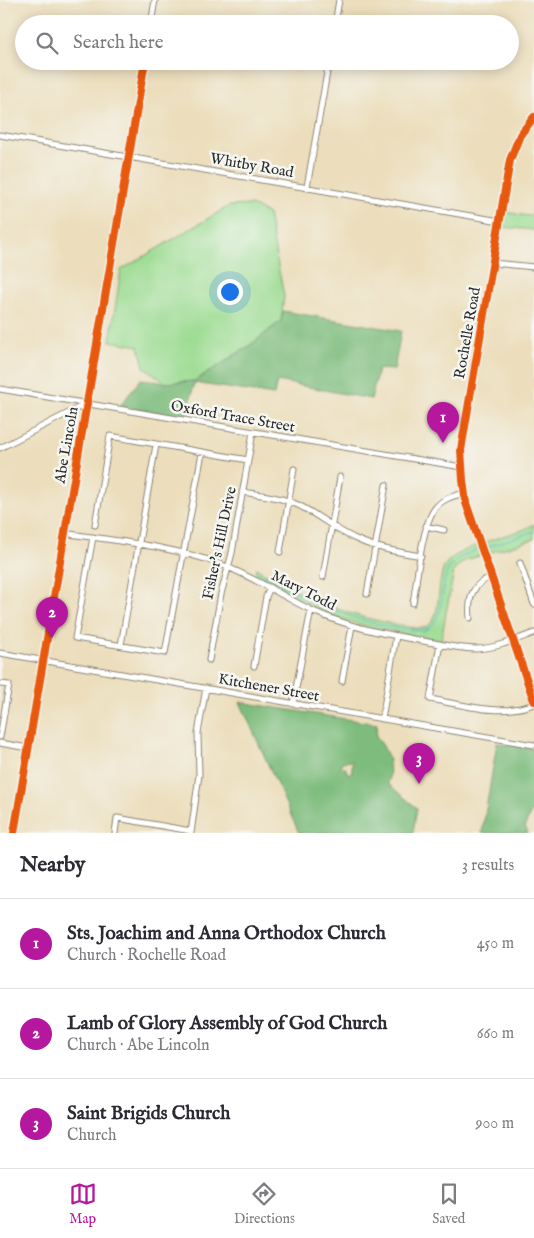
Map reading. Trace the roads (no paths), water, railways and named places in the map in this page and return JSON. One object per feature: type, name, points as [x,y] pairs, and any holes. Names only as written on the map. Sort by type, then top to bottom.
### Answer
[{"type":"street","points":[[152,15],[155,0]]},
{"type":"street","points":[[336,15],[339,0]]},
{"type":"street","name":"Abe Lincoln","points":[[14,833],[144,70]]},
{"type":"street","points":[[307,187],[326,70]]},
{"type":"street","name":"Rochelle Road","points":[[534,117],[520,135],[512,152],[461,450],[464,493],[534,702]]},
{"type":"street","name":"Whitby Road","points":[[0,134],[500,221]]},
{"type":"street","points":[[493,263],[534,267]]},
{"type":"street","name":"Oxford Trace Street","points":[[0,389],[462,467]]},
{"type":"street","points":[[0,448],[87,404]]},
{"type":"street","name":"Fisher's Hill Drive","points":[[209,660],[220,594],[232,553],[253,432]]},
{"type":"street","points":[[95,525],[110,436],[248,460]]},
{"type":"street","points":[[121,645],[156,444]]},
{"type":"street","points":[[93,538],[75,638],[165,653],[202,452]]},
{"type":"street","points":[[280,552],[294,469]]},
{"type":"street","points":[[323,577],[340,477]]},
{"type":"street","points":[[367,594],[386,486]]},
{"type":"street","points":[[242,492],[288,502],[310,512],[356,540],[375,547],[421,556]]},
{"type":"street","points":[[413,603],[426,526],[430,515],[446,499],[464,493]]},
{"type":"street","points":[[426,526],[444,530]]},
{"type":"street","name":"Mary Todd","points":[[64,532],[184,554],[228,567],[270,587],[311,610],[352,626],[396,636],[477,649],[498,646],[534,633]]},
{"type":"street","points":[[520,563],[534,604]]},
{"type":"street","points":[[470,618],[469,610],[474,589],[482,580],[492,577]]},
{"type":"street","points":[[254,666],[266,597],[270,587]]},
{"type":"street","points":[[293,704],[311,610]]},
{"type":"street","points":[[342,681],[352,626]]},
{"type":"street","points":[[382,719],[396,636]]},
{"type":"street","points":[[440,644],[430,699],[498,710],[516,710],[534,702]]},
{"type":"street","name":"Kitchener Street","points":[[0,653],[534,745]]},
{"type":"street","points":[[0,684],[9,685],[0,737]]},
{"type":"street","points":[[115,833],[117,818],[191,832],[200,775],[198,733],[206,688]]},
{"type":"street","points":[[0,743],[28,748]]},
{"type":"waterway","points":[[487,547],[534,531]]},
{"type":"waterway","points":[[258,573],[317,603],[357,619],[400,629],[423,631],[432,626],[437,618],[448,569],[459,558],[478,549]]},
{"type":"place","name":"Sts. Joachim and Anna Orthodox Church","points":[[443,443]]},
{"type":"place","name":"Lamb of Glory Assembly of God Church","points":[[52,638]]},
{"type":"place","name":"Saint Brigids Church","points":[[419,784]]}]
